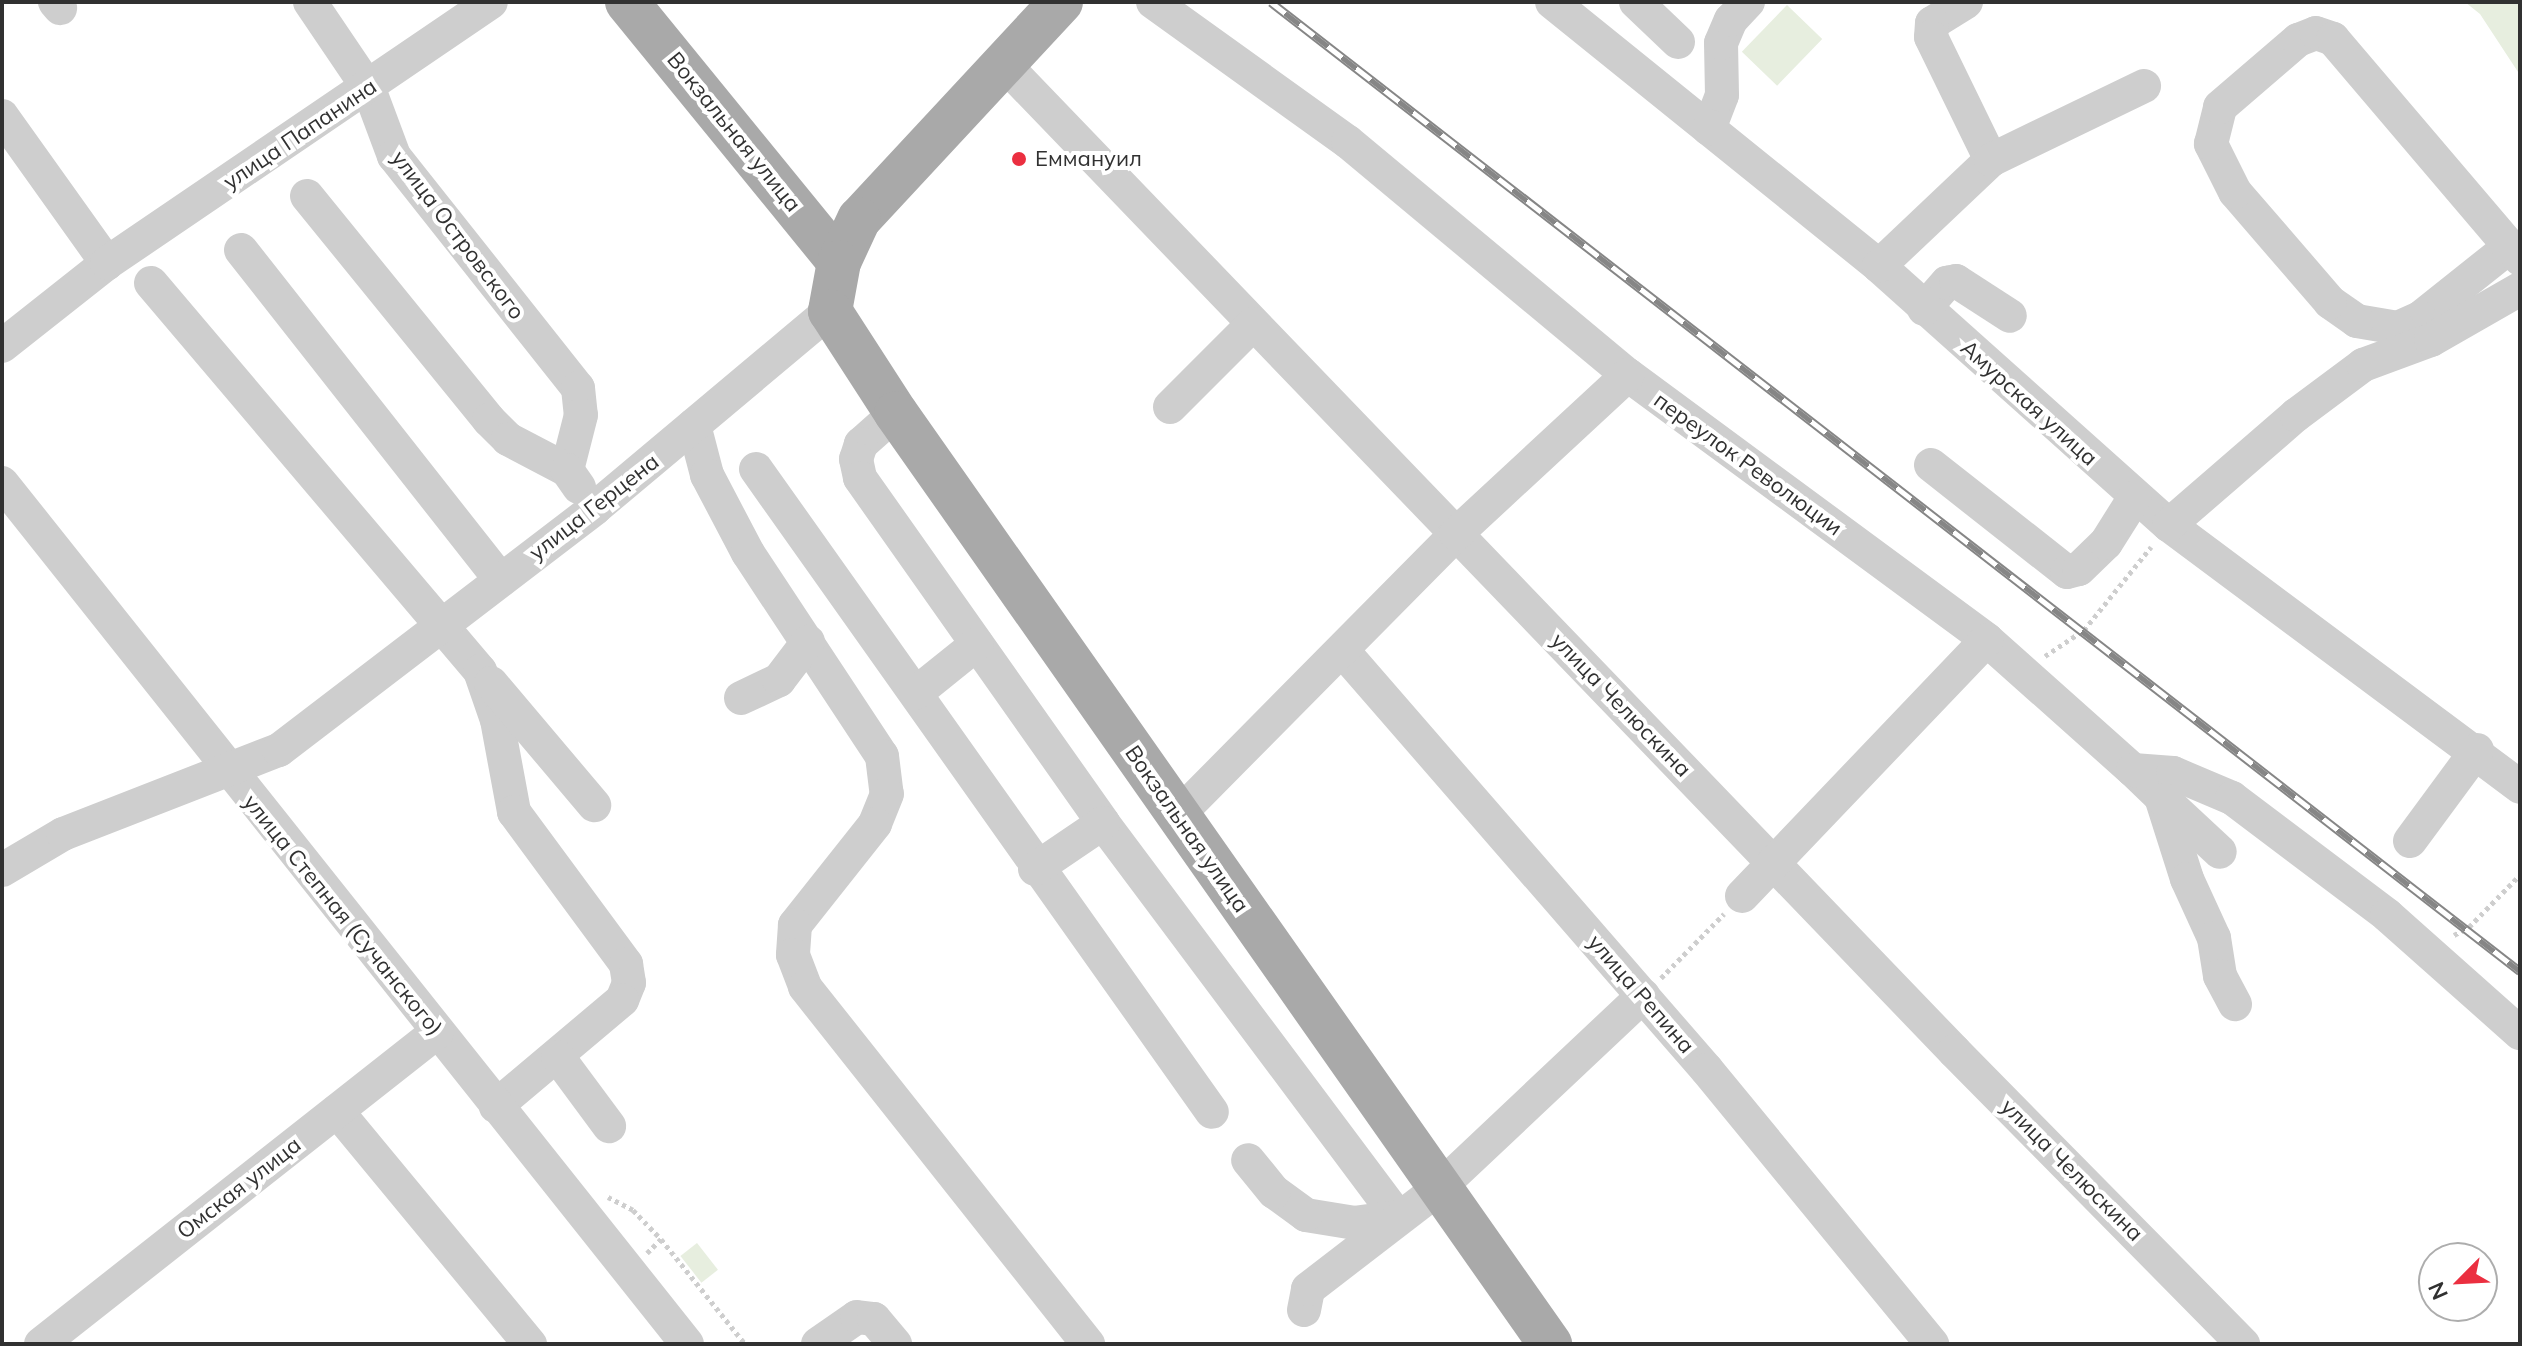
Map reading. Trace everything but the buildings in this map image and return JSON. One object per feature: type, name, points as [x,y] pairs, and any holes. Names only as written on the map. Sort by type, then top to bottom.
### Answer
[{"type":"main road","name":"Вокзальная улица","points":[[627,2],[839,262]]},
{"type":"main road","points":[[830,311],[839,262],[859,219],[1061,2]]},
{"type":"main road","name":"Вокзальная улица","points":[[830,311],[896,413],[1438,1189],[1550,1344]]},
{"type":"street","name":"улица Островского","points":[[310,2],[369,89],[394,156],[578,388],[581,415],[567,470]]},
{"type":"street","name":"улица Папанина","points":[[2,346],[107,263],[369,89],[491,2]]},
{"type":"street","name":"переулок Революции","points":[[1153,2],[1348,142],[1628,375],[2024,669],[2161,797],[2187,879],[2214,938],[2220,976],[2235,1004]]},
{"type":"street","name":"Амурская улица","points":[[1552,2],[1879,266],[2169,525],[2477,750],[2520,787]]},
{"type":"street","points":[[1636,2],[1678,42]]},
{"type":"street","points":[[1709,129],[1722,95],[1721,43],[1731,20],[1748,2]]},
{"type":"street","points":[[1966,2],[1932,23],[1931,37],[1991,160]]},
{"type":"street","points":[[2316,33],[2333,39],[2514,254],[2420,318],[2398,328],[2357,321],[2330,302],[2235,192],[2211,144],[2220,107],[2298,40],[2316,33]]},
{"type":"street","name":"улица Челюскина","points":[[1002,62],[2243,1344]]},
{"type":"street","points":[[1879,266],[1991,160],[2144,86]]},
{"type":"street","points":[[2,116],[107,263]]},
{"type":"street","points":[[307,196],[489,420],[508,439],[567,470],[595,508]]},
{"type":"street","points":[[241,250],[501,580]]},
{"type":"street","points":[[1924,309],[1947,283],[1956,281],[2010,316]]},
{"type":"street","points":[[151,283],[594,805]]},
{"type":"street","points":[[2169,525],[2296,415],[2363,365],[2431,340],[2518,295]]},
{"type":"street","name":"улица Герцена","points":[[2,870],[63,834],[229,773],[279,750],[445,628],[501,580],[595,508],[830,311]]},
{"type":"street","points":[[1170,407],[1253,324]]},
{"type":"street","points":[[1178,815],[1456,534],[1628,375]]},
{"type":"street","points":[[896,413],[861,444],[856,459],[860,478],[1103,823],[1398,1217]]},
{"type":"street","points":[[694,425],[707,475],[728,518],[882,756],[887,794],[875,824],[795,925],[793,955],[805,987],[1088,1344]]},
{"type":"street","points":[[1931,465],[2067,572],[2079,569],[2106,543],[2135,497]]},
{"type":"street","points":[[756,469],[916,693],[1035,869],[1212,1112]]},
{"type":"street","name":"улица Степная (Сучанского)","points":[[2,483],[229,773],[687,1344]]},
{"type":"street","points":[[1742,896],[1777,865],[1987,640]]},
{"type":"street","points":[[741,698],[779,680],[808,642]]},
{"type":"street","points":[[916,693],[977,644]]},
{"type":"street","name":"улица Репина","points":[[1342,650],[1643,996],[1932,1344]]},
{"type":"street","points":[[480,671],[522,830],[626,964],[629,983],[622,1000],[558,1057],[496,1106]]},
{"type":"street","points":[[2410,841],[2477,750]]},
{"type":"street","points":[[2133,770],[2173,773],[2232,798],[2418,945],[2520,1033]]},
{"type":"street","points":[[2161,797],[2220,852]]},
{"type":"street","points":[[1035,869],[1103,823]]},
{"type":"street","points":[[1304,1310],[1308,1289],[1438,1189],[1643,996]]},
{"type":"street","name":"Омская улица","points":[[62,1338],[437,1032]]},
{"type":"street","points":[[558,1057],[609,1126]]},
{"type":"street","points":[[337,1111],[530,1344]]},
{"type":"street","points":[[1248,1160],[1274,1192],[1306,1215],[1355,1223],[1398,1217]]},
{"type":"street","points":[[818,1344],[857,1317],[874,1319],[895,1344]]},
{"type":"path","points":[[2024,669],[2084,630],[2169,525]]},
{"type":"path","points":[[2418,945],[2469,927],[2520,875]]},
{"type":"path","points":[[1643,996],[1742,896]]},
{"type":"path","points":[[561,1190],[612,1197],[633,1210],[745,1344]]},
{"type":"green space","points":[[2465,2],[2520,2],[2520,75],[2480,14]]},
{"type":"green space","points":[[1787,5],[1822,39],[1777,86],[1742,52]]},
{"type":"green space","points":[[697,1243],[718,1270],[701,1283],[680,1256]]},
{"type":"railway","points":[[1271,2],[2520,971]]},
{"type":"place","name":"Еммануил","points":[[1019,159]]}]
